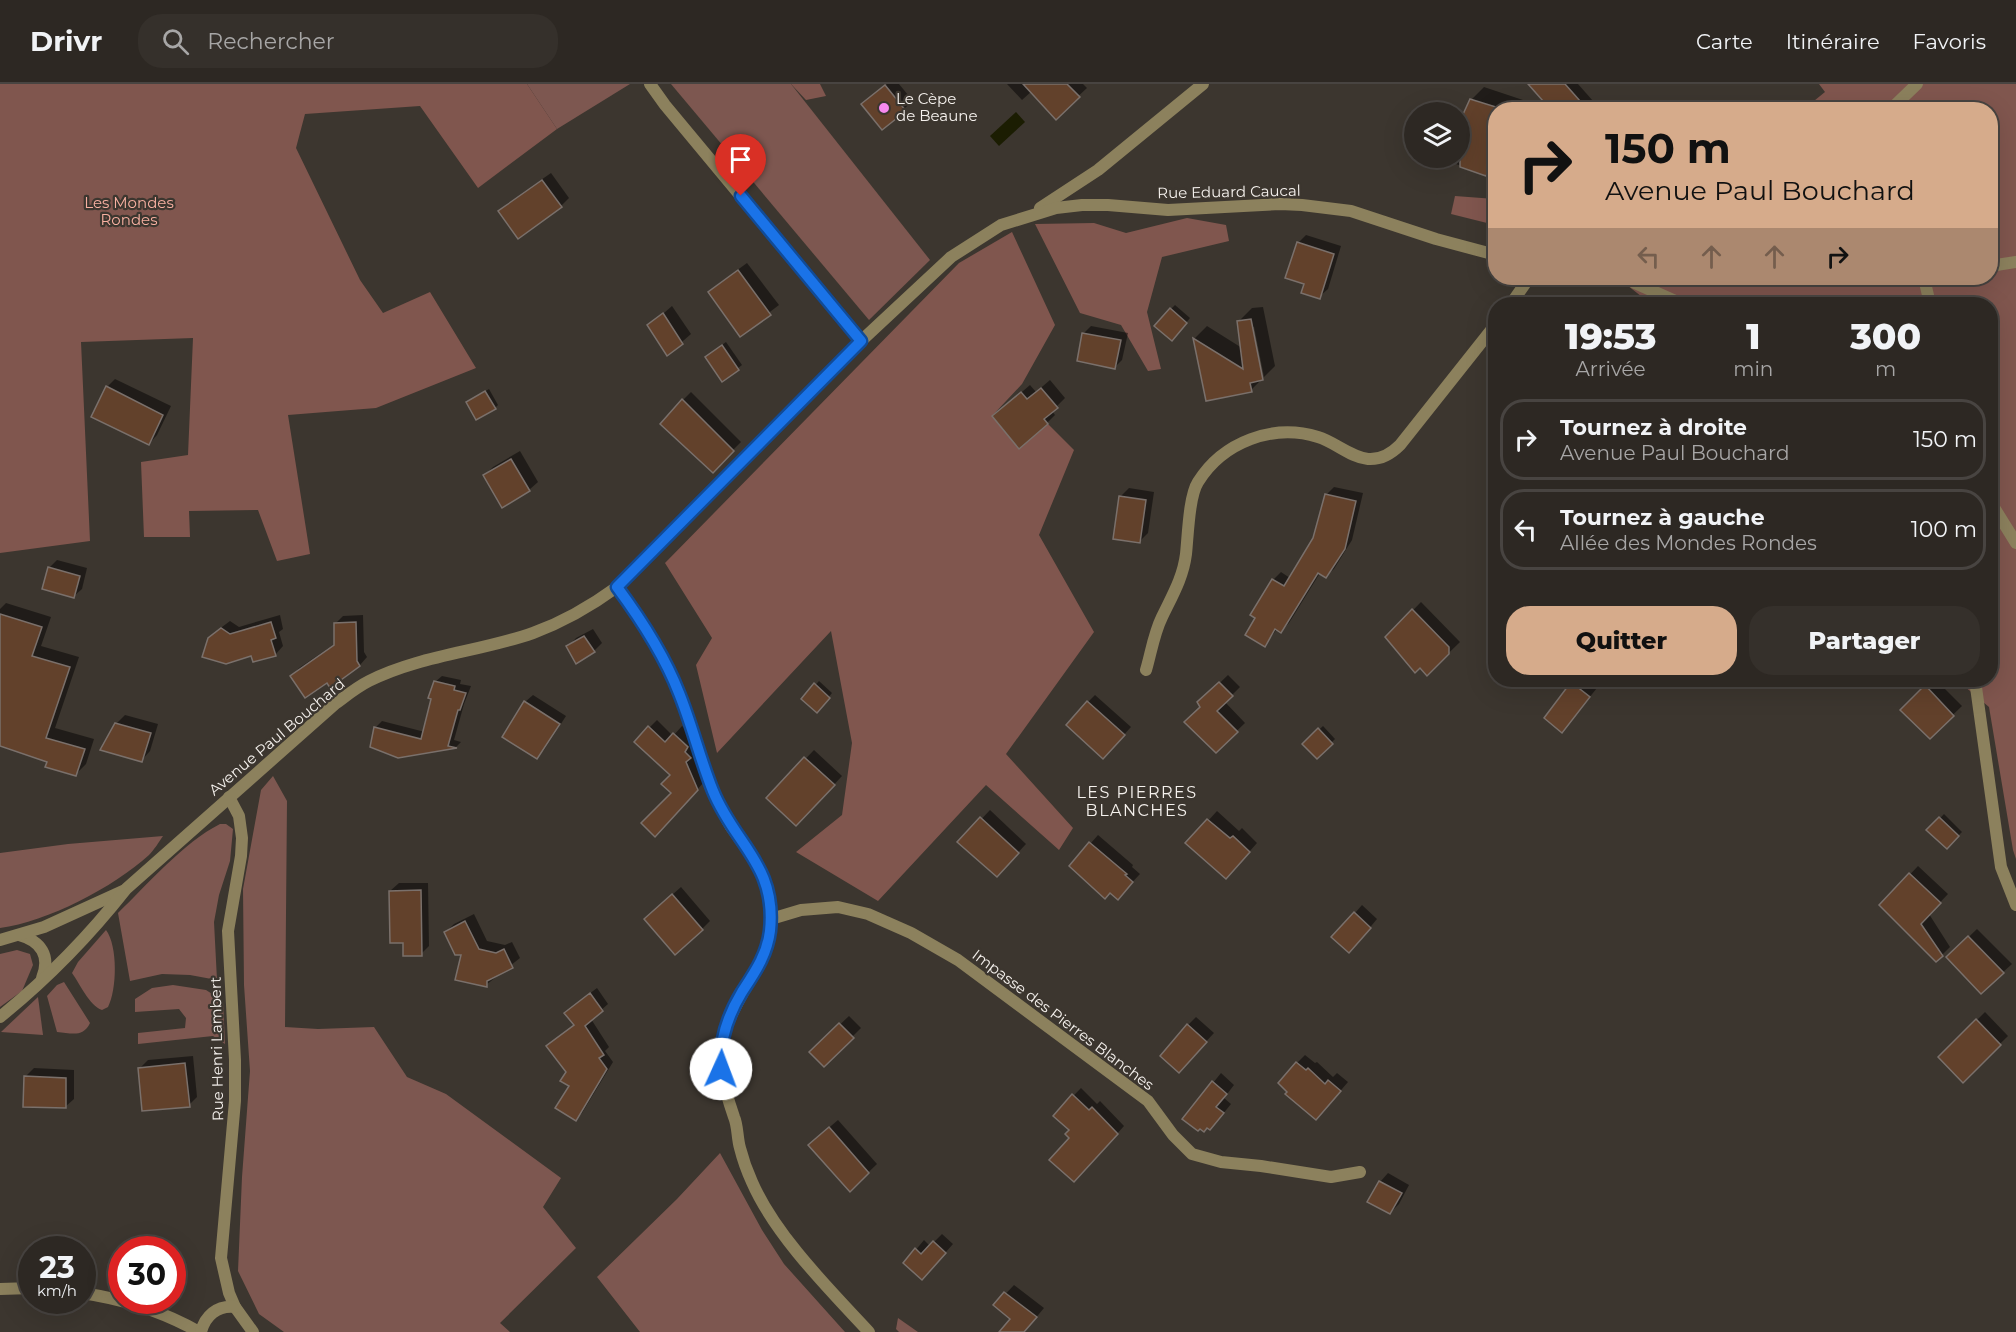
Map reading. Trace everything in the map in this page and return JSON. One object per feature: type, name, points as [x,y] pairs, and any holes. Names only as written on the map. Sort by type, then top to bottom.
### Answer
[{"type":"street","points":[[650,84],[861,341]]},
{"type":"street","points":[[1030,215],[1098,170],[1203,84]]},
{"type":"street","points":[[1898,102],[1917,84]]},
{"type":"street","name":"Rue Eduard Caucal","points":[[1030,215],[1056,208],[1082,205],[1168,210],[1280,204],[1302,205],[1351,211],[1436,239],[1488,253]]},
{"type":"street","name":"Avenue Paul Bouchard","points":[[126,889],[300,733],[368,681],[432,658],[503,642],[539,631],[580,612],[617,587],[861,341],[951,257],[1001,225],[1030,215]]},
{"type":"street","points":[[1998,265],[2016,262]]},
{"type":"street","points":[[1639,285],[1666,297]]},
{"type":"street","points":[[1146,670],[1161,619],[1181,579],[1196,484],[1208,468],[1237,445],[1270,434],[1286,432],[1318,437],[1365,459],[1384,457],[1400,445],[1488,334]]},
{"type":"street","points":[[1998,513],[2016,543]]},
{"type":"street","points":[[1998,517],[2002,519]]},
{"type":"street","points":[[617,587],[638,615],[678,690],[713,791],[734,831],[762,871],[770,903],[771,919],[767,949],[742,993],[722,1038],[720,1052],[724,1086],[735,1119],[745,1166],[765,1207],[779,1228],[823,1283],[869,1332]]},
{"type":"street","points":[[1976,687],[2001,867],[2016,905]]},
{"type":"street","name":"Rue Henri Lambert","points":[[229,797],[239,816],[242,838],[228,931],[235,1048],[235,1101],[221,1258],[224,1276],[235,1307],[253,1332]]},
{"type":"street","points":[[0,940],[44,927],[126,889]]},
{"type":"street","points":[[0,1017],[41,982],[100,922],[126,889]]},
{"type":"street","name":"Impasse des Pierres Blanches","points":[[771,919],[801,910],[838,908],[868,914],[910,933],[958,960],[1148,1101],[1173,1135],[1192,1154],[1221,1162],[1331,1177],[1360,1172]]},
{"type":"street","points":[[19,935],[36,942],[45,955],[46,969],[41,982]]},
{"type":"street","points":[[0,1289],[18,1288]]},
{"type":"street","points":[[96,1296],[159,1313],[200,1332],[210,1314],[219,1308],[235,1307]]},
{"type":"shaded area","points":[[527,84],[630,84],[557,129]]},
{"type":"shaded area","points":[[671,84],[791,84],[930,260],[869,320]]},
{"type":"shaded area","points":[[1016,112],[1025,122],[999,146],[990,136]]},
{"type":"shaded area","points":[[273,776],[287,801],[285,1027],[318,1029],[374,1027],[407,1077],[446,1094],[561,1178],[543,1207],[576,1248],[500,1323],[510,1332],[284,1332],[259,1314],[238,1271],[250,1071],[244,985],[243,889],[261,790]]},
{"type":"shaded area","points":[[220,824],[226,824],[233,829],[230,861],[219,895],[214,922],[217,980],[190,975],[162,974],[130,981],[118,913],[180,853]]},
{"type":"shaded area","points":[[163,836],[149,855],[99,891],[38,919],[0,928],[0,853],[68,844]]},
{"type":"shaded area","points":[[106,930],[113,946],[115,968],[111,999],[108,1007],[102,1010],[89,999],[72,973],[78,962]]},
{"type":"shaded area","points":[[17,950],[30,954],[33,965],[22,991],[0,1007],[0,954]]},
{"type":"shaded area","points":[[64,982],[90,1023],[80,1033],[57,1032],[47,996],[57,985]]},
{"type":"shaded area","points":[[173,985],[206,990],[223,1001],[225,1044],[213,1036],[138,1044],[138,1033],[185,1028],[186,1018],[179,1009],[135,1012],[135,999],[152,988]]},
{"type":"shaded area","points":[[38,997],[43,1035],[1,1032]]},
{"type":"shaded area","points":[[720,1153],[762,1230],[784,1264],[845,1332],[640,1332],[597,1277],[677,1199]]},
{"type":"shaded area","points":[[898,1318],[918,1332],[899,1332],[896,1329]]},
{"type":"green space","name":"Les Mondes Rondes","points":[[0,84],[527,84],[557,129],[478,188],[420,106],[305,114],[296,148],[360,280],[383,313],[430,292],[476,368],[376,408],[288,415],[310,554],[277,561],[258,510],[189,511],[190,537],[144,537],[141,462],[188,455],[193,338],[81,342],[90,541],[0,553]]},
{"type":"green space","points":[[791,84],[820,84],[826,96],[806,100]]},
{"type":"green space","points":[[1819,84],[2016,84],[2016,859],[1989,707],[1965,687],[1998,687],[1998,297],[1642,297],[1627,285],[1998,285],[1998,102],[1813,102],[1825,92]]},
{"type":"green space","points":[[1455,196],[1488,198],[1488,223],[1451,214]]},
{"type":"green space","points":[[1187,218],[1226,225],[1229,241],[1162,257],[1147,312],[1161,369],[1148,371],[1121,325],[1080,313],[1035,224],[1094,223],[1126,233]]},
{"type":"green space","points":[[1012,232],[1055,325],[1022,384],[992,416],[1019,448],[1048,424],[1074,450],[1039,535],[1094,632],[1006,754],[1073,828],[1059,850],[986,785],[878,901],[796,852],[842,815],[852,743],[831,631],[717,753],[696,665],[712,638],[665,563],[959,263]]},
{"type":"building","points":[[1023,84],[1067,84],[1080,97],[1056,120]]},
{"type":"building","points":[[1528,84],[1565,84],[1581,102],[1544,102]]},
{"type":"building","name":"Le Cèpe de Beaune","points":[[885,85],[906,111],[882,130],[861,104]]},
{"type":"building","points":[[1470,99],[1488,105],[1488,171],[1486,176],[1463,168],[1470,168]]},
{"type":"building","points":[[542,180],[562,207],[518,239],[498,211]]},
{"type":"building","points":[[1297,242],[1334,254],[1320,299],[1301,293],[1304,284],[1285,278]]},
{"type":"building","points":[[738,270],[771,315],[740,337],[708,292]]},
{"type":"building","points":[[1170,308],[1187,323],[1172,341],[1154,326]]},
{"type":"building","points":[[663,313],[683,344],[667,356],[647,325]]},
{"type":"building","points":[[1251,319],[1263,380],[1250,383],[1252,392],[1206,401],[1193,338],[1243,369],[1237,321]]},
{"type":"building","points":[[1082,333],[1121,340],[1115,369],[1077,361]]},
{"type":"building","points":[[722,345],[739,370],[722,382],[705,357]]},
{"type":"building","points":[[106,386],[163,415],[149,445],[91,417]]},
{"type":"building","points":[[1041,388],[1058,408],[1044,419],[1048,424],[1019,449],[992,416],[1021,392],[1027,399]]},
{"type":"building","points":[[485,391],[496,409],[476,420],[466,402]]},
{"type":"building","points":[[682,399],[734,451],[713,473],[660,424]]},
{"type":"building","points":[[511,459],[530,491],[502,508],[483,475]]},
{"type":"building","points":[[1325,494],[1356,501],[1345,549],[1326,578],[1318,573],[1281,633],[1275,629],[1265,647],[1245,635],[1255,618],[1250,615],[1272,579],[1284,586],[1313,538]]},
{"type":"building","points":[[1119,496],[1146,500],[1140,543],[1113,539]]},
{"type":"building","points":[[48,567],[80,576],[74,598],[42,589]]},
{"type":"building","points":[[1412,609],[1449,647],[1449,654],[1427,676],[1420,668],[1415,673],[1385,637]]},
{"type":"building","points":[[0,614],[42,627],[32,656],[70,667],[46,738],[85,749],[76,776],[45,767],[47,762],[0,746]]},
{"type":"building","points":[[271,622],[276,638],[271,640],[276,656],[253,662],[251,656],[226,664],[202,657],[208,638],[221,628],[230,634]]},
{"type":"building","points":[[356,622],[357,661],[360,666],[330,688],[327,683],[305,698],[290,676],[334,645],[334,623]]},
{"type":"building","points":[[584,636],[595,652],[576,664],[566,646]]},
{"type":"building","points":[[434,681],[455,686],[454,690],[466,693],[460,710],[458,710],[448,746],[457,748],[398,758],[370,747],[374,727],[421,739],[431,699],[428,698]]},
{"type":"building","points":[[1219,682],[1233,696],[1217,711],[1238,732],[1216,753],[1184,722],[1200,707],[1197,702]]},
{"type":"building","points":[[814,683],[830,698],[817,713],[801,699]]},
{"type":"building","points":[[1567,687],[1577,687],[1590,697],[1562,733],[1544,718]]},
{"type":"building","points":[[1923,687],[1927,687],[1954,716],[1930,739],[1900,710]]},
{"type":"building","points":[[524,701],[560,724],[537,759],[502,737]]},
{"type":"building","points":[[1087,701],[1125,735],[1103,759],[1066,725]]},
{"type":"building","points":[[115,723],[151,733],[142,762],[100,750]]},
{"type":"building","points":[[648,726],[665,742],[673,733],[688,747],[685,752],[691,758],[686,762],[698,790],[655,837],[641,823],[671,793],[661,784],[670,775],[634,742]]},
{"type":"building","points":[[1318,728],[1333,744],[1317,759],[1302,744]]},
{"type":"building","points":[[804,757],[835,785],[796,826],[766,798]]},
{"type":"building","points":[[980,817],[1019,853],[997,877],[957,842]]},
{"type":"building","points":[[1939,817],[1959,836],[1947,849],[1926,830]]},
{"type":"building","points":[[1207,819],[1230,838],[1233,836],[1250,852],[1226,879],[1185,843]]},
{"type":"building","points":[[1089,842],[1127,874],[1125,875],[1133,882],[1118,900],[1110,893],[1105,899],[1069,866]]},
{"type":"building","points":[[1909,873],[1941,903],[1921,924],[1943,956],[1936,962],[1879,905]]},
{"type":"building","points":[[421,890],[422,956],[403,956],[403,943],[390,943],[389,891]]},
{"type":"building","points":[[672,894],[703,930],[675,955],[644,919]]},
{"type":"building","points":[[1354,912],[1371,928],[1349,953],[1331,937]]},
{"type":"building","points":[[465,921],[479,949],[496,953],[504,949],[513,968],[487,981],[487,987],[455,980],[461,955],[455,955],[444,932]]},
{"type":"building","points":[[1968,936],[2004,973],[1981,994],[1946,957]]},
{"type":"building","points":[[590,993],[603,1011],[585,1026],[604,1055],[599,1058],[607,1069],[576,1121],[555,1108],[569,1086],[560,1081],[566,1072],[546,1046],[574,1025],[564,1013]]},
{"type":"building","points":[[1976,1019],[2001,1045],[1963,1083],[1938,1057]]},
{"type":"building","points":[[839,1023],[854,1038],[824,1067],[809,1052]]},
{"type":"building","points":[[1187,1024],[1207,1042],[1179,1073],[1160,1056]]},
{"type":"building","points":[[1296,1062],[1306,1070],[1308,1068],[1325,1084],[1328,1080],[1341,1091],[1316,1120],[1285,1094],[1287,1092],[1278,1083]]},
{"type":"building","points":[[185,1063],[190,1107],[142,1111],[138,1068]]},
{"type":"building","points":[[24,1076],[66,1078],[66,1108],[23,1107]]},
{"type":"building","points":[[1212,1081],[1227,1094],[1216,1107],[1224,1113],[1210,1130],[1207,1128],[1204,1132],[1200,1129],[1198,1131],[1182,1119]]},
{"type":"building","points":[[1072,1094],[1089,1110],[1092,1107],[1118,1134],[1074,1182],[1049,1160],[1069,1138],[1065,1134],[1069,1130],[1053,1116]]},
{"type":"building","points":[[829,1127],[869,1173],[850,1192],[808,1145]]},
{"type":"building","points":[[1379,1181],[1402,1193],[1390,1214],[1367,1202]]},
{"type":"building","points":[[933,1241],[946,1253],[922,1280],[903,1263],[915,1248],[921,1254]]},
{"type":"building","points":[[1004,1292],[1037,1317],[1024,1332],[999,1332],[1010,1319],[993,1305]]},
{"type":"place","name":"Le Cèpe de Beaune","points":[[884,108]]},
{"type":"district","name":"LES PIERRES BLANCHES","points":[[1137,801]]},
{"type":"route","points":[[721,1069],[722,1038],[742,993],[754,976],[767,949],[771,919],[767,887],[762,871],[725,817],[713,791],[678,690],[638,615],[617,587],[861,341],[741,196]]}]
